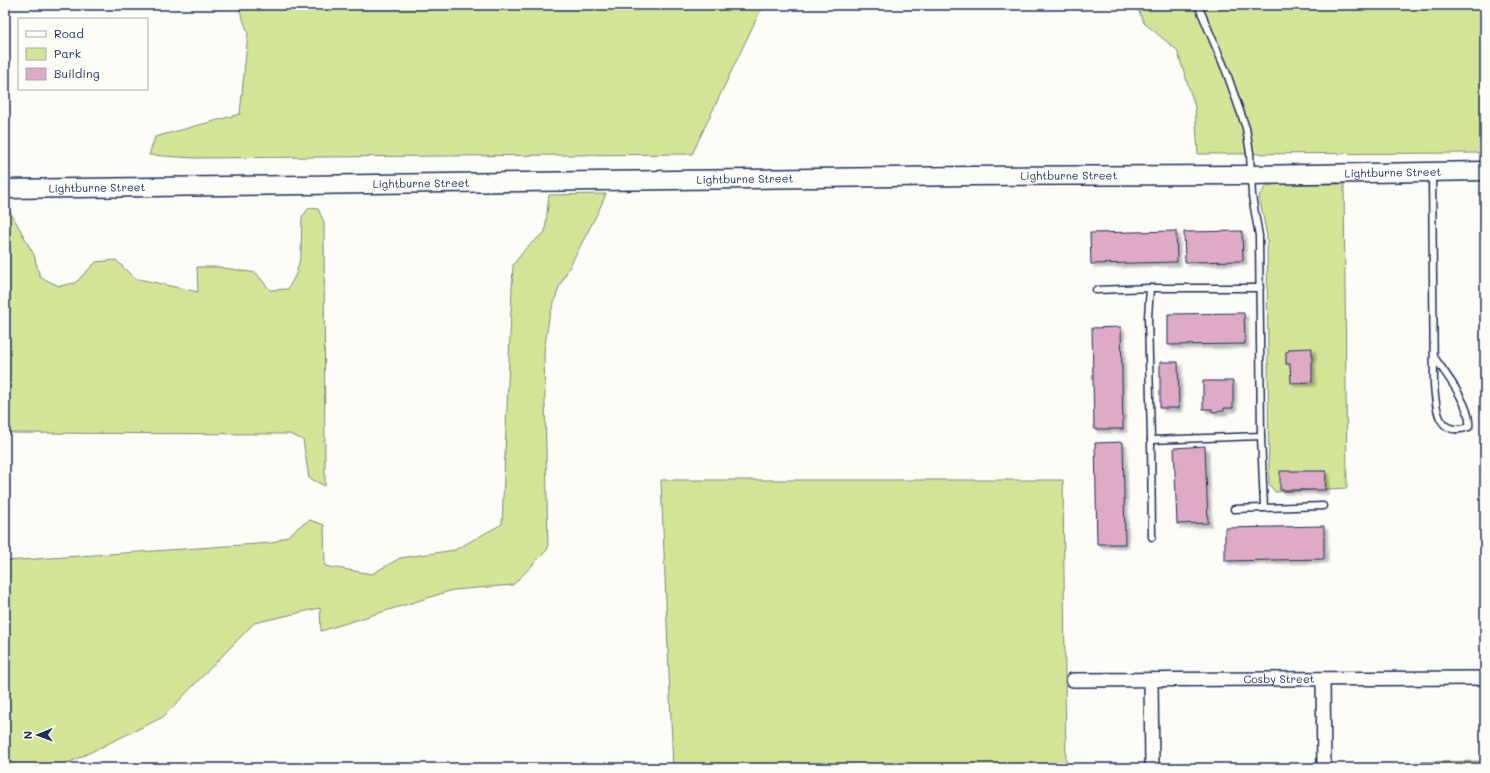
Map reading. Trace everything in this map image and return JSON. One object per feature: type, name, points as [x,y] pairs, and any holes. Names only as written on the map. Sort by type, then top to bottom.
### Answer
[{"type":"main road","name":"Lightburne Street","points":[[5,189],[969,176],[1251,175],[1485,171]]},
{"type":"street","name":"Cosby Street","points":[[1073,680],[1485,678]]},
{"type":"street","points":[[1323,679],[1324,768]]},
{"type":"street","points":[[1151,680],[1152,768]]},
{"type":"lane","points":[[1198,5],[1226,71],[1246,128],[1250,152],[1252,196],[1259,236],[1261,436],[1264,508]]},
{"type":"lane","points":[[1432,172],[1434,385],[1436,409],[1443,424],[1450,429],[1459,431],[1469,428],[1470,420],[1464,404],[1448,377],[1434,358]]},
{"type":"lane","points":[[1096,290],[1150,288],[1260,288]]},
{"type":"lane","points":[[1150,288],[1148,317],[1152,440],[1152,536]]},
{"type":"lane","points":[[1152,440],[1261,436]]},
{"type":"lane","points":[[1234,508],[1323,506]]},
{"type":"green space","points":[[238,5],[771,5],[760,11],[692,154],[195,158],[149,155],[155,137],[240,114],[248,33]]},
{"type":"green space","points":[[1136,5],[1485,5],[1485,153],[1198,154],[1195,107],[1177,50],[1144,23]]},
{"type":"green space","points":[[1277,184],[1344,184],[1347,488],[1275,492],[1269,484],[1267,236],[1259,196],[1266,186]]},
{"type":"green space","points":[[606,194],[559,287],[549,318],[544,352],[548,549],[513,585],[453,590],[321,631],[320,608],[254,623],[163,717],[58,768],[5,768],[5,561],[272,543],[288,536],[310,520],[324,525],[325,566],[372,574],[400,558],[455,550],[502,524],[513,265],[527,247],[545,232],[549,195]]},
{"type":"green space","points":[[5,208],[11,213],[34,255],[40,277],[59,286],[75,283],[96,262],[116,260],[134,278],[198,292],[197,267],[218,267],[256,273],[270,290],[288,289],[296,274],[301,255],[302,217],[309,208],[318,209],[324,222],[325,486],[309,478],[303,440],[290,434],[5,433]]},
{"type":"green space","points":[[661,480],[1063,480],[1066,768],[673,768]]},
{"type":"green space","points":[[1485,761],[1485,768],[1415,768],[1415,762]]},
{"type":"building","points":[[1176,231],[1177,262],[1091,264],[1090,233]]},
{"type":"building","points":[[1242,231],[1243,261],[1185,262],[1184,232]]},
{"type":"building","points":[[1244,313],[1245,344],[1168,345],[1168,314]]},
{"type":"building","points":[[1121,327],[1123,429],[1094,429],[1092,328]]},
{"type":"building","points":[[1312,348],[1312,382],[1291,383],[1290,364],[1286,364],[1286,352],[1289,351],[1289,349]]},
{"type":"building","points":[[1160,362],[1178,362],[1179,408],[1160,408]]},
{"type":"building","points":[[1203,381],[1233,381],[1233,408],[1224,408],[1224,411],[1212,412],[1212,409],[1203,409]]},
{"type":"building","points":[[1123,442],[1125,544],[1097,544],[1095,443]]},
{"type":"building","points":[[1205,446],[1208,523],[1177,524],[1174,448]]},
{"type":"building","points":[[1280,471],[1326,471],[1325,490],[1280,490]]},
{"type":"building","points":[[1324,526],[1324,559],[1225,561],[1225,528]]}]
